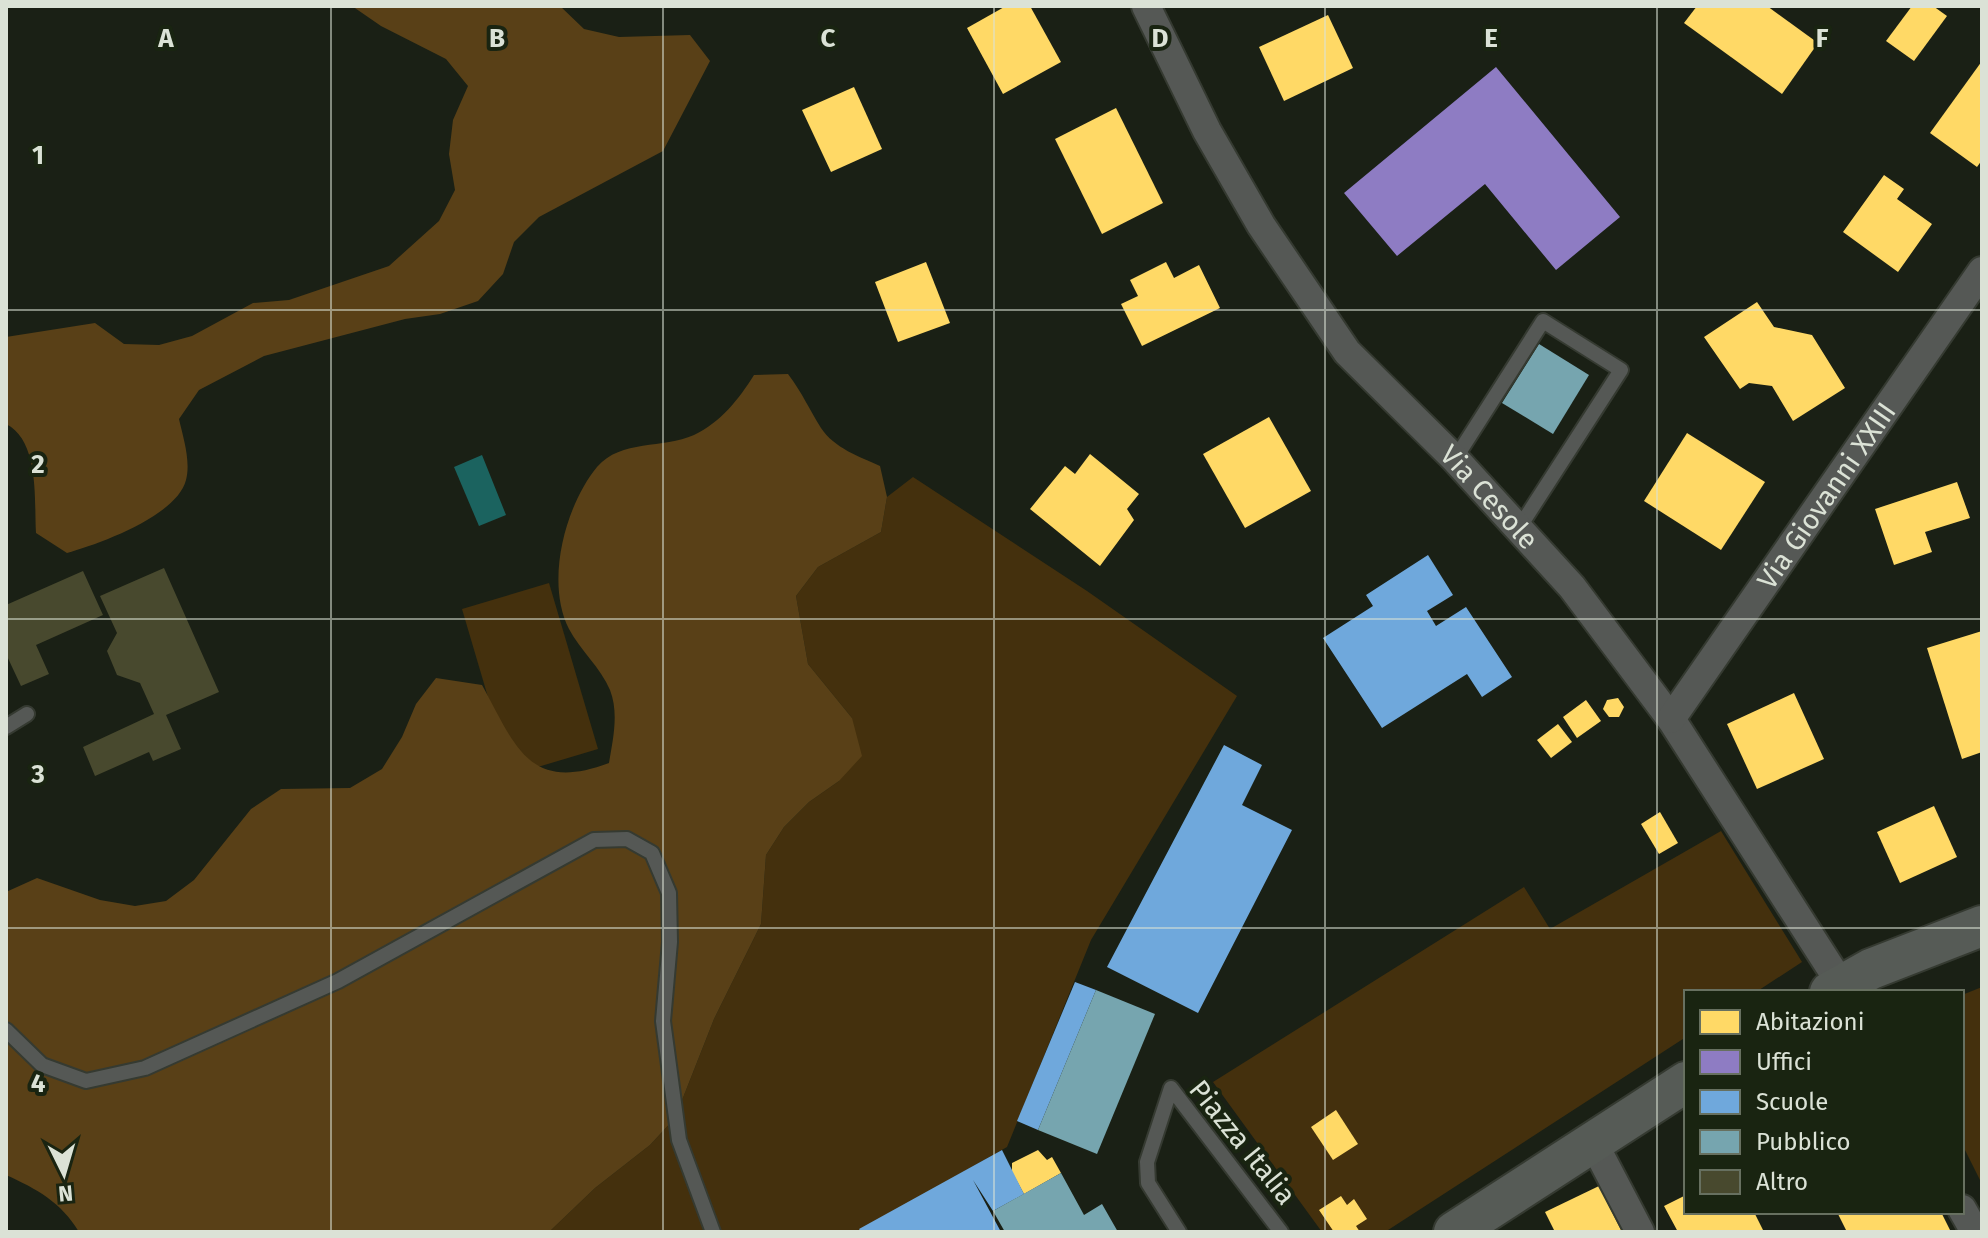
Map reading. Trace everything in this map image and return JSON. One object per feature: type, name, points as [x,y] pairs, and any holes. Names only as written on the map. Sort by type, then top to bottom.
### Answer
[{"type":"main road","points":[[1840,990],[1871,969],[1982,926]]},
{"type":"main road","points":[[1454,1232],[1684,1083]]},
{"type":"street","name":"Via Cesole","points":[[1146,6],[1207,131],[1261,225],[1347,352],[1455,459],[1572,587],[1671,719],[1840,990]]},
{"type":"street","name":"Via Giovanni XXIII","points":[[1671,719],[1982,271]]},
{"type":"street","points":[[1593,1142],[1640,1232]]},
{"type":"street","points":[[1964,1213],[1975,1232]]},
{"type":"lane","points":[[1455,459],[1543,321],[1621,370],[1519,528]]},
{"type":"lane","points":[[6,727],[27,714]]},
{"type":"lane","points":[[6,1030],[42,1065],[86,1081],[145,1068],[338,981],[594,840],[627,839],[652,853],[669,893],[670,942],[663,1021],[679,1140],[713,1232]]},
{"type":"lane","name":"Piazza Italia","points":[[1179,1232],[1148,1183],[1147,1162],[1171,1088],[1281,1232]]},
{"type":"shaded area","points":[[352,6],[560,6],[584,29],[619,37],[690,35],[710,61],[663,151],[539,217],[514,242],[503,274],[478,301],[440,314],[405,319],[264,356],[199,390],[179,419],[188,465],[180,493],[153,517],[135,527],[67,553],[36,533],[35,489],[30,458],[17,432],[6,424],[6,337],[95,323],[124,344],[159,345],[192,336],[253,303],[289,300],[389,266],[439,221],[455,190],[449,154],[453,120],[468,86],[446,59],[381,26]]},
{"type":"shaded area","points":[[788,374],[826,435],[848,451],[880,466],[887,497],[881,532],[818,567],[796,596],[808,664],[852,718],[862,756],[839,781],[809,802],[784,827],[766,855],[761,924],[714,1019],[675,1118],[650,1145],[595,1188],[549,1232],[79,1232],[64,1212],[47,1198],[6,1175],[6,892],[37,878],[100,900],[135,906],[166,901],[194,880],[251,809],[281,789],[350,788],[382,769],[402,737],[416,704],[436,678],[482,685],[516,745],[543,768],[560,772],[582,771],[609,763],[614,726],[613,699],[601,674],[569,629],[559,589],[562,545],[576,502],[597,467],[607,458],[630,448],[694,435],[713,424],[728,409],[754,375]]},
{"type":"shaded area","points":[[913,477],[1087,591],[1237,696],[1091,940],[1007,1147],[857,1232],[549,1232],[595,1188],[650,1145],[675,1118],[714,1019],[761,924],[766,855],[784,827],[809,802],[839,781],[852,718],[808,664],[796,596],[818,567],[881,532],[887,497]]},
{"type":"shaded area","points":[[549,583],[598,749],[511,775],[462,609]]},
{"type":"shaded area","points":[[1721,831],[1802,962],[1759,990],[1684,990],[1684,1038],[1385,1232],[1322,1232],[1213,1082],[1524,887],[1550,929]]},
{"type":"shaded area","points":[[1982,987],[1982,1184],[1964,1148],[1964,994]]},
{"type":"water","points":[[482,455],[506,515],[479,526],[454,467]]},
{"type":"building: Abitazioni","points":[[1006,6],[1030,6],[1061,62],[1003,94],[967,28]]},
{"type":"building: Abitazioni","points":[[1697,6],[1767,6],[1818,43],[1782,94],[1684,23]]},
{"type":"building: Abitazioni","points":[[1912,6],[1933,6],[1947,16],[1914,61],[1886,41]]},
{"type":"building: Abitazioni","points":[[1328,15],[1353,68],[1284,101],[1259,47]]},
{"type":"building: Abitazioni","points":[[1982,61],[1982,160],[1977,167],[1930,133]]},
{"type":"building: Abitazioni","points":[[854,87],[882,149],[831,172],[802,110]]},
{"type":"building: Abitazioni","points":[[1116,108],[1163,203],[1102,234],[1055,139]]},
{"type":"building: Abitazioni","points":[[1884,175],[1904,189],[1897,199],[1932,224],[1898,272],[1843,232]]},
{"type":"building: Abitazioni","points":[[926,262],[950,323],[898,342],[875,282]]},
{"type":"building: Abitazioni","points":[[1166,262],[1174,278],[1199,265],[1220,308],[1142,346],[1121,304],[1138,296],[1130,280]]},
{"type":"building: Abitazioni","points":[[1757,302],[1774,327],[1812,335],[1845,388],[1793,421],[1772,386],[1749,383],[1740,389],[1704,337]]},
{"type":"building: Abitazioni","points":[[1269,417],[1311,491],[1245,528],[1203,454]]},
{"type":"building: Abitazioni","points":[[1687,433],[1765,482],[1721,550],[1644,501]]},
{"type":"building: Abitazioni","points":[[1090,454],[1139,494],[1127,509],[1134,520],[1100,566],[1030,509],[1065,466],[1075,474]]},
{"type":"building: Abitazioni","points":[[1957,482],[1970,518],[1925,532],[1932,552],[1894,565],[1875,509]]},
{"type":"building: Abitazioni","points":[[1982,631],[1982,752],[1962,759],[1927,648]]},
{"type":"building: Abitazioni","points":[[1794,693],[1824,759],[1757,789],[1727,724]]},
{"type":"building: Abitazioni","points":[[1618,698],[1624,707],[1619,717],[1609,717],[1603,709],[1607,700]]},
{"type":"building: Abitazioni","points":[[1586,700],[1601,721],[1577,738],[1563,717]]},
{"type":"building: Abitazioni","points":[[1558,724],[1572,742],[1551,758],[1537,740]]},
{"type":"building: Abitazioni","points":[[1934,806],[1957,857],[1900,883],[1877,832]]},
{"type":"building: Abitazioni","points":[[1660,812],[1678,843],[1659,854],[1641,824]]},
{"type":"building: Abitazioni","points":[[1336,1110],[1358,1144],[1333,1160],[1311,1127]]},
{"type":"building: Abitazioni","points":[[1038,1150],[1047,1160],[1052,1157],[1061,1173],[1024,1194],[1012,1172],[1012,1163]]},
{"type":"building: Abitazioni","points":[[1599,1186],[1622,1232],[1555,1232],[1545,1212]]},
{"type":"building: Abitazioni","points":[[1341,1196],[1347,1205],[1354,1199],[1367,1219],[1356,1226],[1360,1232],[1334,1232],[1319,1210]]},
{"type":"building: Abitazioni","points":[[1684,1196],[1684,1214],[1755,1214],[1764,1232],[1678,1232],[1664,1206]]},
{"type":"building: Abitazioni","points":[[1838,1214],[1942,1214],[1951,1232],[1847,1232]]},
{"type":"building: Uffici","points":[[1496,67],[1620,217],[1556,270],[1485,184],[1397,256],[1344,193]]},
{"type":"building: Scuole","points":[[1428,555],[1453,595],[1427,611],[1436,626],[1466,607],[1512,677],[1482,697],[1467,674],[1382,728],[1323,638],[1373,606],[1366,595]]},
{"type":"building: Scuole","points":[[1224,745],[1262,765],[1242,805],[1292,830],[1198,1013],[1107,967]]},
{"type":"building: Scuole","points":[[1075,982],[1096,990],[1038,1130],[1017,1121]]},
{"type":"building: Scuole","points":[[1002,1150],[1024,1194],[993,1211],[973,1180],[1001,1232],[861,1232],[859,1229]]},
{"type":"building: Pubblico","points":[[1539,344],[1589,375],[1553,434],[1502,403]]},
{"type":"building: Pubblico","points":[[1096,990],[1155,1014],[1097,1154],[1038,1130]]},
{"type":"building: Pubblico","points":[[1061,1173],[1084,1215],[1102,1204],[1118,1232],[1005,1232],[993,1211]]},
{"type":"building: Altro","points":[[164,568],[219,692],[166,715],[181,749],[153,761],[149,752],[95,776],[83,747],[154,714],[140,683],[117,675],[107,651],[117,633],[100,596]]},
{"type":"building: Altro","points":[[83,571],[103,615],[36,645],[49,674],[21,686],[6,654],[6,605]]}]
